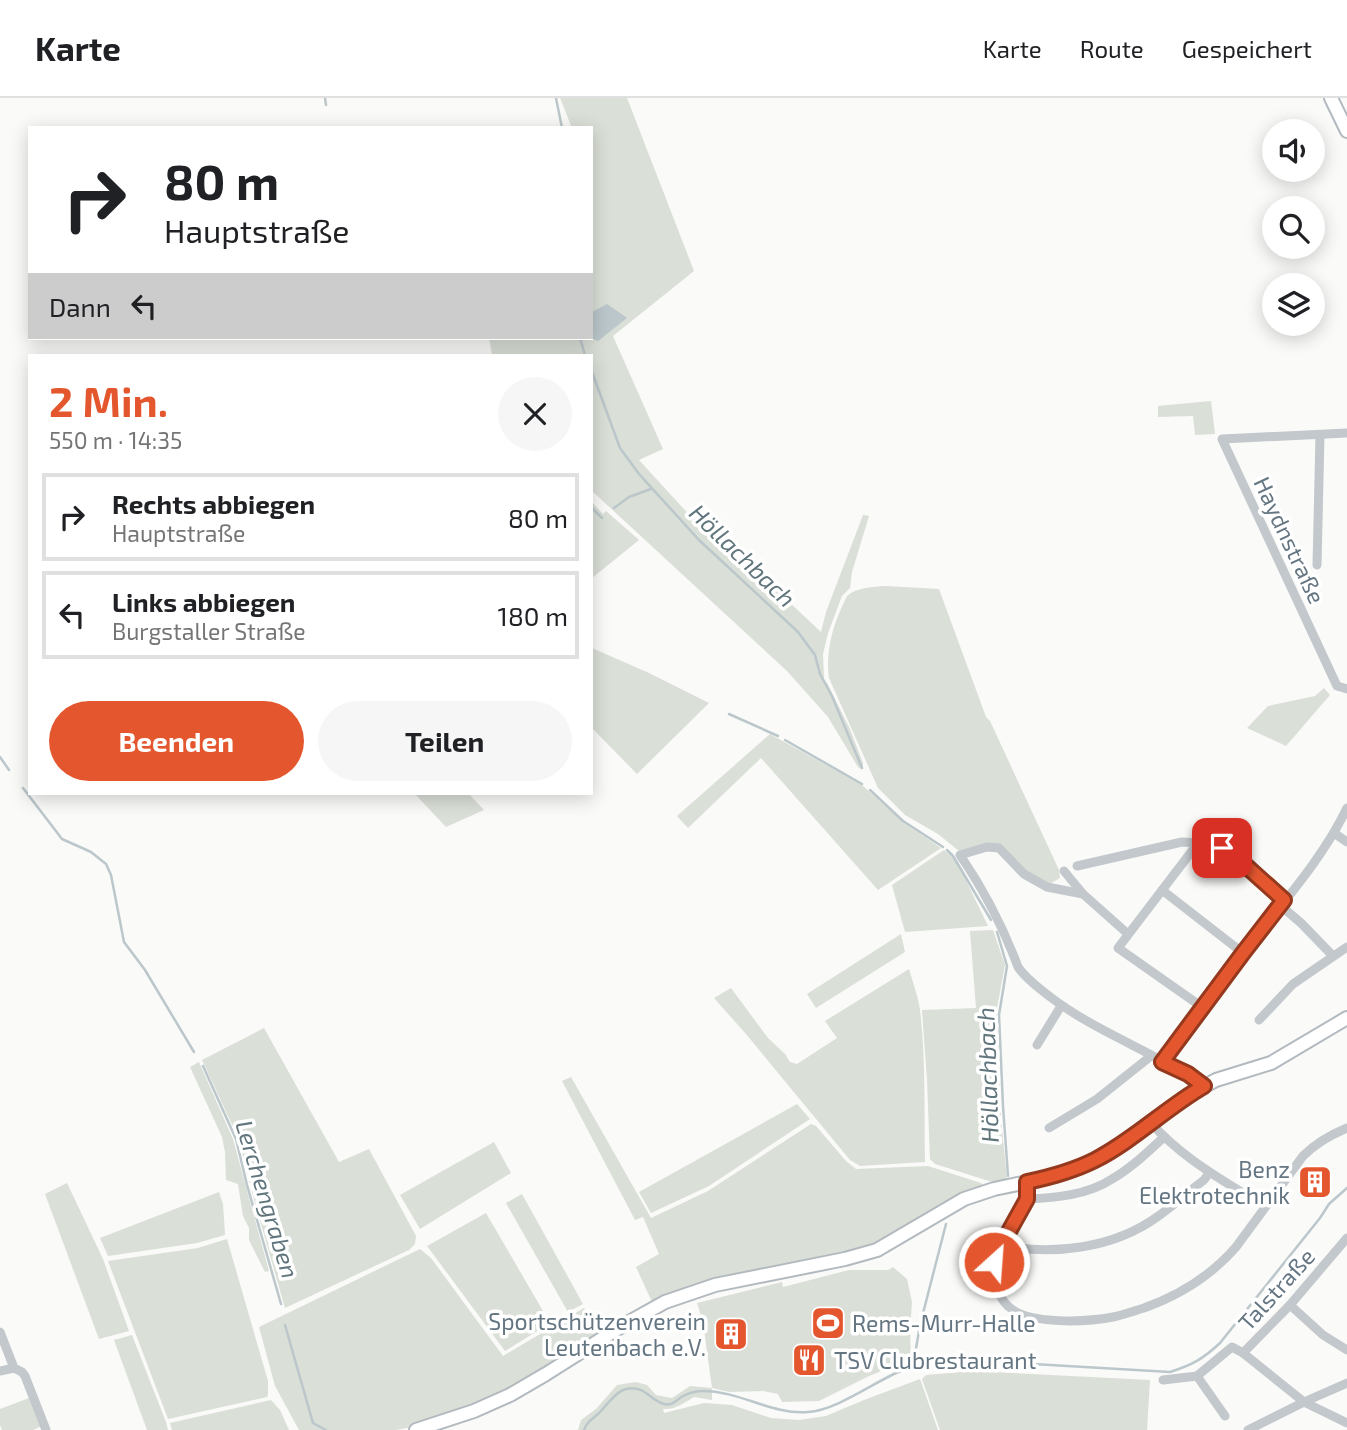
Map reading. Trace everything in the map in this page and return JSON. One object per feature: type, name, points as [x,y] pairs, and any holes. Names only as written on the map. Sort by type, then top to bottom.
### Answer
[{"type":"street","points":[[1331,98],[1347,131]]},
{"type":"street","points":[[1317,565],[1320,435],[1347,433]]},
{"type":"street","name":"Haydnstraße","points":[[1320,435],[1222,439],[1337,686],[1347,689]]},
{"type":"street","points":[[1162,1062],[1334,833],[1347,808]]},
{"type":"street","points":[[1334,833],[1347,842]]},
{"type":"street","points":[[1202,841],[1118,948],[1202,1007]]},
{"type":"street","points":[[1077,866],[1182,842],[1202,841],[1235,856],[1333,956]]},
{"type":"street","points":[[1083,894],[1046,887],[1024,874],[999,848],[987,847],[960,855],[995,912],[1023,974],[1061,1006],[1103,1031],[1188,1074],[1204,1086]]},
{"type":"street","points":[[1065,871],[1083,894],[1128,934]]},
{"type":"street","points":[[1162,890],[1243,953]]},
{"type":"street","points":[[1259,1020],[1293,984],[1347,947]]},
{"type":"street","points":[[1037,1045],[1061,1006]]},
{"type":"street","points":[[416,1430],[474,1411],[510,1395],[665,1302],[715,1285],[877,1250],[964,1199],[994,1189],[1056,1177],[1089,1163],[1108,1153],[1204,1086],[1271,1063],[1347,1018]]},
{"type":"street","points":[[1048,1128],[1097,1098],[1152,1056]]},
{"type":"street","points":[[1151,1123],[1164,1137],[1209,1173],[1240,1191]]},
{"type":"street","points":[[1027,1182],[1027,1199],[994,1262],[996,1286],[1001,1298],[1013,1310],[1038,1318],[1077,1321],[1116,1317],[1178,1293],[1203,1279],[1224,1261],[1266,1209],[1303,1156],[1321,1140],[1347,1128]]},
{"type":"street","points":[[1027,1199],[1050,1198],[1096,1187],[1112,1180],[1164,1137]]},
{"type":"street","points":[[1002,1244],[1041,1250],[1104,1242],[1156,1218],[1209,1173]]},
{"type":"street","name":"Talstraße","points":[[1197,1376],[1232,1347],[1243,1353],[1290,1305],[1347,1238]]},
{"type":"street","points":[[1290,1305],[1323,1335],[1347,1350]]},
{"type":"street","points":[[0,1332],[15,1368],[25,1376],[46,1430]]},
{"type":"street","points":[[1243,1353],[1304,1402],[1347,1423]]},
{"type":"street","points":[[0,1371],[15,1368]]},
{"type":"street","points":[[1163,1380],[1197,1376],[1225,1416]]},
{"type":"street","points":[[1248,1430],[1347,1383]]},
{"type":"shaded area","points":[[560,98],[627,98],[694,271],[613,336],[663,449],[639,460],[715,546],[772,586],[821,632],[863,515],[869,516],[852,572],[850,588],[842,596],[823,654],[824,679],[850,729],[863,763],[861,769],[828,717],[787,671],[593,492],[593,354],[492,354],[489,340],[593,340],[593,126],[571,126]]},
{"type":"shaded area","points":[[607,304],[627,318],[598,341],[593,339],[593,311]]},
{"type":"shaded area","points":[[1211,401],[1215,434],[1195,435],[1193,416],[1158,417],[1158,406]]},
{"type":"shaded area","points":[[593,503],[603,514],[606,511],[639,540],[593,577]]},
{"type":"shaded area","points":[[886,586],[939,589],[986,717],[1059,870],[1060,878],[1048,885],[1026,873],[1000,846],[959,851],[938,834],[905,815],[878,788],[829,678],[828,657],[838,616],[847,596],[860,589]]},
{"type":"shaded area","points":[[593,648],[709,703],[637,774],[593,729]]},
{"type":"shaded area","points":[[1324,688],[1330,695],[1286,746],[1247,728],[1268,706],[1315,696]]},
{"type":"shaded area","points":[[770,734],[862,785],[904,823],[941,848],[878,890],[761,758],[688,828],[677,816]]},
{"type":"shaded area","points":[[416,795],[470,795],[484,810],[446,827]]},
{"type":"shaded area","points":[[944,850],[959,866],[988,926],[905,932],[892,885]]},
{"type":"shaded area","points":[[993,930],[1005,965],[997,1008],[1001,1120],[1007,1179],[995,1182],[935,1164],[930,1159],[922,1010],[976,1008],[970,931]]},
{"type":"shaded area","points":[[901,934],[905,952],[816,1008],[807,994]]},
{"type":"shaded area","points":[[909,969],[919,1005],[922,1029],[925,1162],[860,1166],[850,1160],[714,998],[731,988],[768,1038],[790,1062],[797,1064],[837,1038],[825,1021]]},
{"type":"shaded area","points":[[264,1028],[339,1162],[369,1149],[416,1236],[415,1244],[409,1250],[285,1308],[239,1140],[202,1060]]},
{"type":"shaded area","points":[[199,1062],[233,1139],[269,1271],[265,1272],[249,1240],[249,1228],[243,1216],[238,1184],[226,1180],[222,1137],[190,1067]]},
{"type":"shaded area","points":[[571,1077],[651,1218],[708,1191],[811,1124],[816,1126],[856,1169],[928,1166],[981,1183],[983,1186],[874,1247],[653,1304],[636,1267],[659,1254],[643,1217],[635,1220],[562,1081]]},
{"type":"shaded area","points":[[797,1104],[810,1119],[709,1186],[651,1213],[639,1192]]},
{"type":"shaded area","points":[[494,1142],[511,1173],[420,1229],[400,1195]]},
{"type":"shaded area","points":[[67,1183],[103,1259],[129,1331],[99,1339],[45,1194]]},
{"type":"shaded area","points":[[219,1192],[223,1204],[225,1235],[197,1243],[108,1256],[100,1238]]},
{"type":"shaded area","points":[[522,1194],[583,1304],[568,1312],[506,1203]]},
{"type":"shaded area","points":[[486,1213],[550,1323],[505,1351],[427,1246]]},
{"type":"shaded area","points":[[227,1239],[268,1381],[268,1394],[267,1397],[168,1419],[108,1261],[198,1248]]},
{"type":"shaded area","points":[[420,1249],[431,1258],[503,1356],[584,1308],[600,1336],[549,1369],[472,1408],[412,1427],[396,1430],[299,1430],[275,1386],[259,1327]]},
{"type":"shaded area","points":[[893,1267],[907,1279],[912,1302],[911,1359],[819,1401],[782,1402],[778,1394],[763,1391],[729,1392],[712,1388],[703,1322],[697,1303],[782,1282],[783,1287],[849,1270],[888,1270]]},
{"type":"shaded area","points":[[132,1335],[168,1430],[147,1430],[114,1340]]},
{"type":"shaded area","points":[[973,1371],[1150,1380],[1147,1430],[940,1430],[922,1379],[926,1375]]},
{"type":"shaded area","points":[[920,1379],[938,1430],[578,1430],[581,1420],[596,1409],[617,1385],[636,1382],[647,1385],[656,1395],[672,1398],[690,1386],[712,1388],[712,1400],[694,1397],[683,1404],[663,1409],[664,1413],[704,1403],[732,1405],[771,1418],[799,1420],[826,1416]]},
{"type":"shaded area","points":[[29,1398],[40,1427],[33,1430],[2,1430],[0,1409]]},
{"type":"shaded area","points":[[271,1400],[280,1410],[289,1430],[172,1430],[170,1423]]},
{"type":"waterway","points":[[325,98],[326,105]]},
{"type":"waterway","name":"Höllachbach","points":[[556,98],[562,126]]},
{"type":"waterway","name":"Höllachbach","points":[[581,340],[585,354]]},
{"type":"waterway","name":"Höllachbach","points":[[593,375],[620,448],[639,474],[699,540],[798,632],[815,655],[820,674],[862,768]]},
{"type":"waterway","points":[[614,508],[629,497],[651,489]]},
{"type":"waterway","points":[[593,509],[602,518]]},
{"type":"waterway","points":[[729,714],[778,736]]},
{"type":"waterway","points":[[785,740],[862,784]]},
{"type":"waterway","name":"Lerchengraben","points":[[0,757],[9,770]]},
{"type":"waterway","name":"Lerchengraben","points":[[23,788],[28,795]]},
{"type":"waterway","name":"Höllachbach","points":[[870,790],[903,821],[943,847]]},
{"type":"waterway","name":"Lerchengraben","points":[[28,795],[62,839],[91,852],[106,864],[111,875],[124,942],[145,970],[194,1052]]},
{"type":"waterway","name":"Höllachbach","points":[[947,850],[991,920]]},
{"type":"waterway","name":"Höllachbach","points":[[997,932],[1007,966],[999,1015],[1008,1176]]},
{"type":"waterway","name":"Lerchengraben","points":[[203,1066],[236,1139],[281,1304]]},
{"type":"waterway","points":[[584,1430],[616,1394],[633,1388],[664,1404],[672,1403],[690,1393],[703,1391],[730,1395],[782,1410],[808,1412],[830,1407],[902,1370],[948,1359],[1170,1372],[1197,1361],[1220,1343],[1329,1204],[1347,1188]]},
{"type":"waterway","name":"Höllachbach","points":[[913,1366],[920,1325],[946,1224]]},
{"type":"waterway","name":"Lerchengraben","points":[[285,1325],[313,1423],[326,1430]]},
{"type":"place","name":"Benz Elektrotechnik","points":[[1315,1182]]},
{"type":"place","name":"Rems-Murr-Halle","points":[[828,1323]]},
{"type":"place","name":"Sportschützenverein Leutenbach e.V.","points":[[731,1334]]},
{"type":"place","name":"TSV Clubrestaurant","points":[[809,1360]]},
{"type":"route","points":[[994,1262],[1027,1199],[1027,1182],[1056,1177],[1096,1160],[1204,1086],[1188,1074],[1162,1062],[1284,900],[1235,856],[1222,848]]}]
